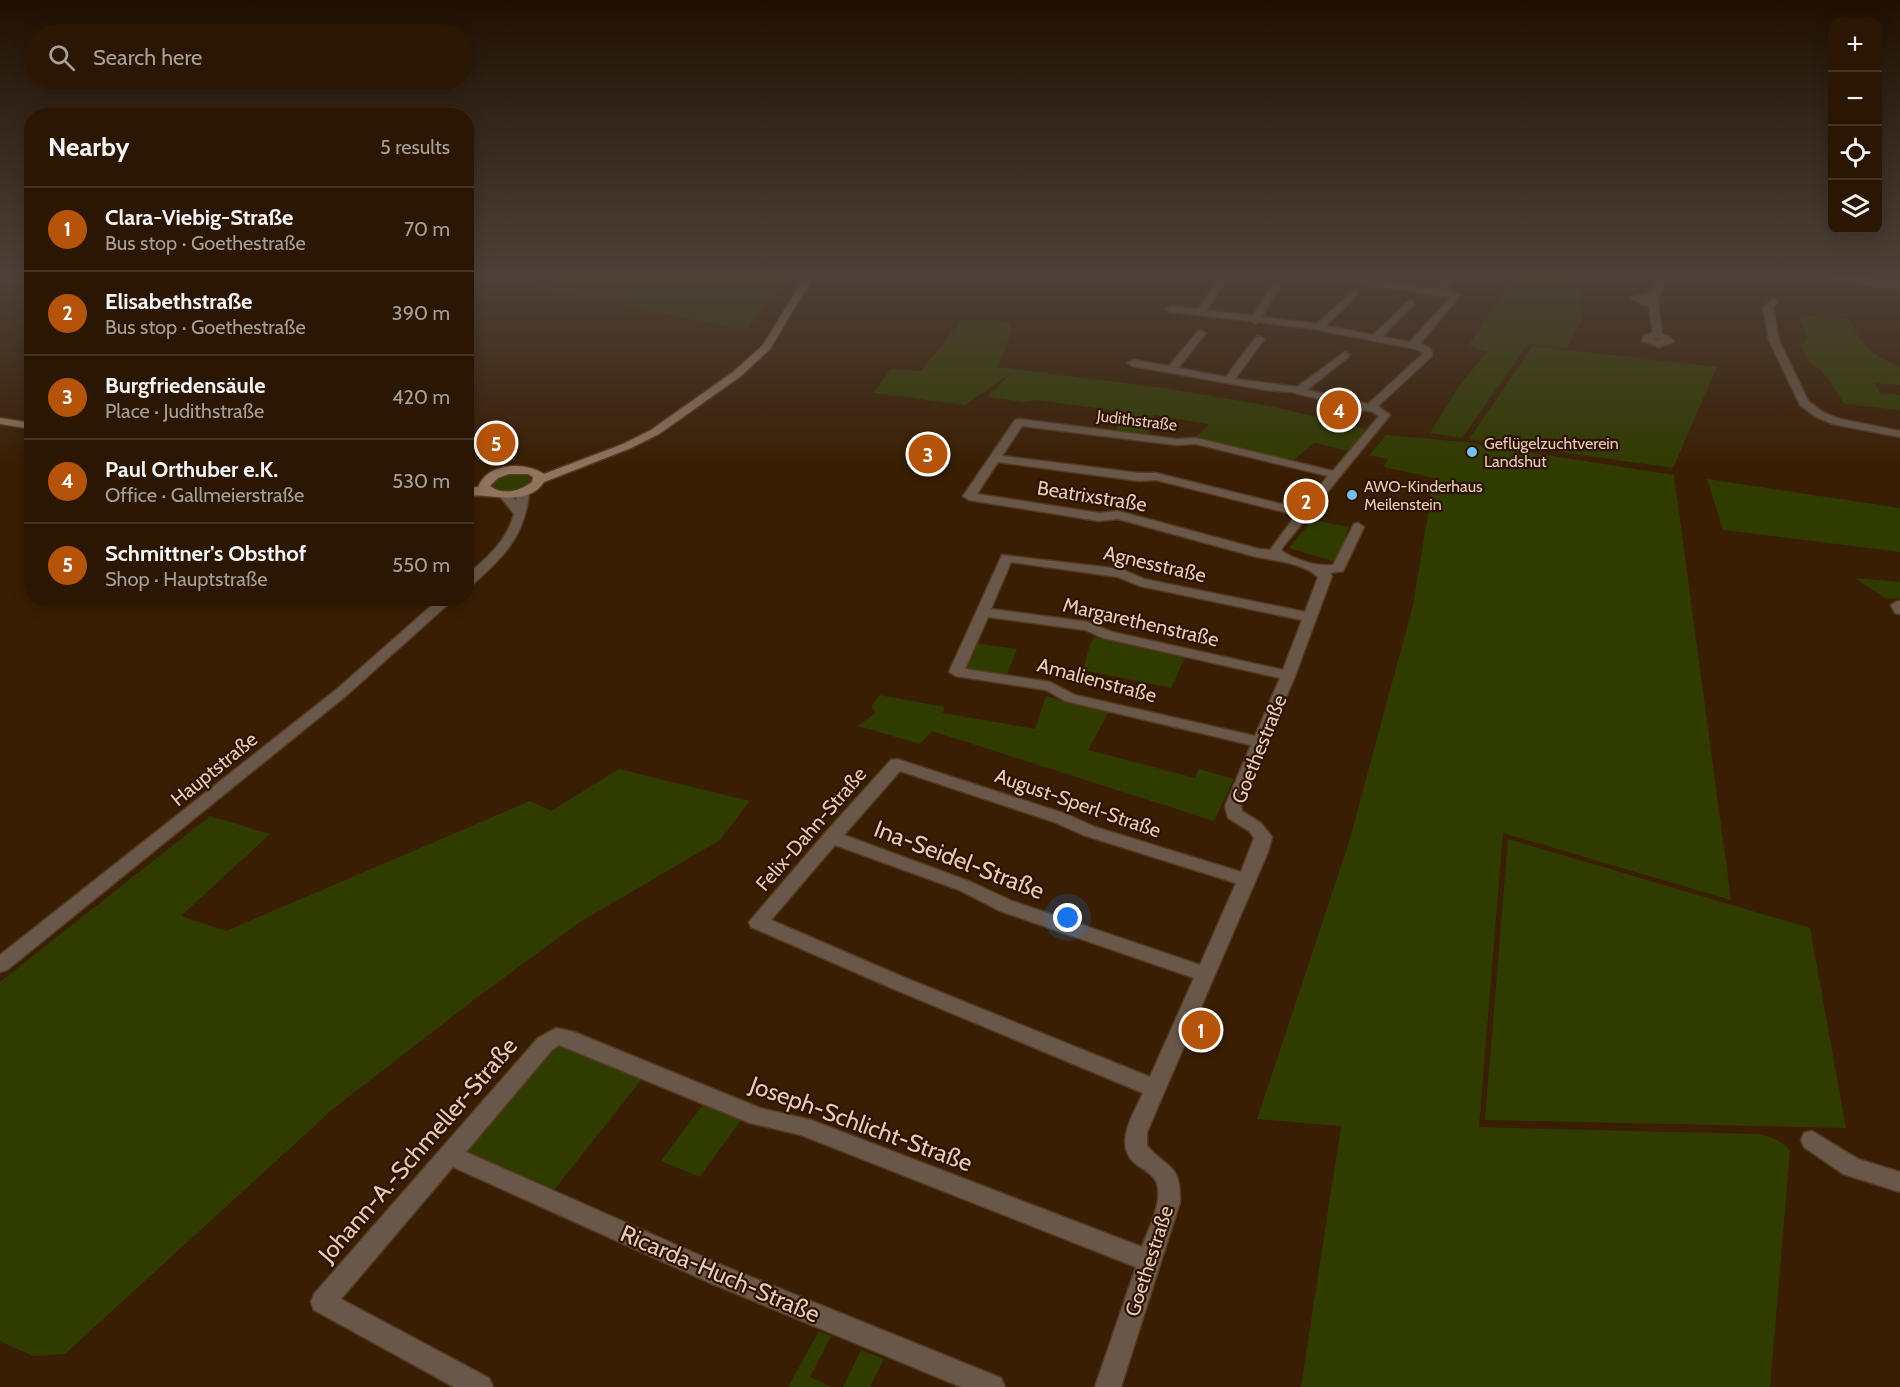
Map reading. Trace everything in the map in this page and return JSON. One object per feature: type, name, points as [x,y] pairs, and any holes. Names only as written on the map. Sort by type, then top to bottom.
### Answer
[{"type":"main road","points":[[474,489],[485,486],[491,477],[505,471],[520,470],[537,477],[573,466],[643,438],[688,410],[737,374],[768,347],[772,340]]},
{"type":"main road","points":[[0,422],[24,425]]},
{"type":"main road","points":[[474,487],[485,486],[505,495],[523,492],[534,487],[537,477]]},
{"type":"street","points":[[1171,370],[1196,340]]},
{"type":"street","points":[[1229,380],[1258,340]]},
{"type":"street","points":[[1373,408],[1373,405],[1430,354],[1414,346],[1384,340]]},
{"type":"street","points":[[1414,346],[1419,340]]},
{"type":"street","points":[[1774,340],[1804,403],[1820,415],[1837,422],[1900,434]]},
{"type":"street","points":[[1299,391],[1345,355]]},
{"type":"street","points":[[1133,363],[1299,391],[1359,407],[1373,408],[1383,413],[1384,417],[1276,548],[1277,555],[1321,571],[1338,568],[1358,527]]},
{"type":"street","name":"Judithstraße","points":[[969,496],[1019,422],[1176,442],[1196,441],[1337,475]]},
{"type":"street","points":[[995,458],[1139,477],[1156,476],[1305,514]]},
{"type":"street","points":[[474,575],[508,543],[514,533],[523,492]]},
{"type":"street","points":[[505,495],[520,514]]},
{"type":"street","name":"Beatrixstraße","points":[[969,496],[1096,517],[1118,515],[1258,553],[1277,555]]},
{"type":"street","name":"Agnesstraße","points":[[956,672],[1007,558],[1121,573],[1140,582],[1309,617]]},
{"type":"street","name":"Goethestraße","points":[[1108,1387],[1170,1191],[1161,1168],[1139,1154],[1135,1141],[1259,852],[1263,837],[1255,827],[1234,814],[1233,807],[1288,676],[1324,576],[1321,571]]},
{"type":"street","points":[[1900,605],[1898,605],[1900,610]]},
{"type":"street","name":"Hauptstraße","points":[[0,965],[342,692],[440,606]]},
{"type":"street","name":"Margarethenstraße","points":[[984,612],[1088,626],[1108,635],[1288,676]]},
{"type":"street","name":"Amalienstraße","points":[[956,672],[1050,686],[1070,698],[1260,742]]},
{"type":"street","name":"August-Sperl-Straße","points":[[897,764],[1060,818],[1089,831],[1247,880]]},
{"type":"street","name":"Felix-Dahn-Straße","points":[[897,764],[758,922],[896,982],[1156,1089]]},
{"type":"street","name":"Ina-Seidel-Straße","points":[[831,837],[965,886],[999,903],[1205,974]]},
{"type":"street","name":"Johann-A.-Schmeller-Straße","points":[[480,1387],[323,1302],[545,1044],[556,1036]]},
{"type":"street","name":"Joseph-Schlicht-Straße","points":[[556,1036],[567,1038],[758,1117],[803,1126],[1149,1261]]},
{"type":"street","points":[[1812,1140],[1851,1167],[1900,1182]]},
{"type":"street","name":"Ricarda-Huch-Straße","points":[[450,1155],[716,1274],[992,1387]]},
{"type":"green space","points":[[946,340],[1008,340],[998,367],[1164,388],[1270,406],[1366,429],[1349,451],[1314,443],[1291,462],[1195,439],[1209,424],[1154,415],[1146,437],[1114,433],[1124,412],[1037,400],[1023,402],[987,397],[1012,372],[965,405],[873,393],[891,369],[921,371]]},
{"type":"green space","points":[[1472,340],[1571,340],[1567,348],[1528,344],[1462,438],[1430,433],[1459,386],[1487,352],[1468,346]]},
{"type":"green space","points":[[1806,340],[1861,340],[1883,359],[1900,366],[1900,385],[1875,383],[1879,393],[1900,395],[1900,410],[1845,404],[1826,376],[1810,363],[1801,345]]},
{"type":"green space","points":[[1533,346],[1717,367],[1673,468],[1469,439]]},
{"type":"green space","points":[[1386,435],[1464,442],[1674,475],[1731,900],[1503,833],[1479,1127],[1759,1134],[1783,1144],[1790,1151],[1770,1387],[1301,1387],[1341,1126],[1257,1119],[1349,842],[1413,605],[1434,478],[1384,467],[1388,459],[1369,455]]},
{"type":"green space","points":[[514,472],[532,474],[535,480],[514,491],[503,491],[491,487],[491,481]]},
{"type":"green space","points":[[1707,479],[1900,508],[1900,552],[1723,530]]},
{"type":"green space","points":[[1312,520],[1349,527],[1336,562],[1289,548]]},
{"type":"green space","points":[[1855,578],[1900,582],[1900,599],[1885,598]]},
{"type":"green space","points":[[1094,637],[1185,658],[1171,688],[1083,670]]},
{"type":"green space","points":[[974,643],[1017,649],[1006,677],[965,669],[964,666]]},
{"type":"green space","points":[[879,695],[945,707],[942,713],[1035,729],[1046,696],[1109,712],[1088,750],[1195,778],[1199,769],[1234,779],[1214,821],[932,731],[920,744],[858,726],[875,713],[872,706]]},
{"type":"green space","points":[[619,769],[750,801],[720,840],[580,922],[479,996],[334,1108],[65,1354],[33,1356],[0,1341],[0,982],[210,816],[270,834],[181,916],[226,931],[530,801],[551,811]]},
{"type":"green space","points":[[1508,839],[1810,928],[1846,1128],[1485,1120]]},
{"type":"green space","points":[[563,1045],[642,1079],[554,1190],[469,1154],[466,1149],[552,1049]]},
{"type":"green space","points":[[704,1103],[741,1120],[700,1177],[661,1161]]},
{"type":"green space","points":[[819,1331],[831,1336],[810,1377],[832,1387],[788,1387]]},
{"type":"green space","points":[[861,1350],[884,1359],[870,1387],[843,1387]]},
{"type":"place","name":"Paul Orthuber e.K.","points":[[1339,410]]},
{"type":"place","name":"Schmittner's Obsthof","points":[[496,443]]},
{"type":"place","name":"Geflügelzuchtverein Landshut","points":[[1472,452]]},
{"type":"place","name":"Burgfriedensäule","points":[[928,454]]},
{"type":"place","name":"AWO-Kinderhaus Meilenstein","points":[[1352,495]]},
{"type":"place","name":"Elisabethstraße","points":[[1306,501]]},
{"type":"place","name":"Clara-Viebig-Straße","points":[[1201,1030]]}]
